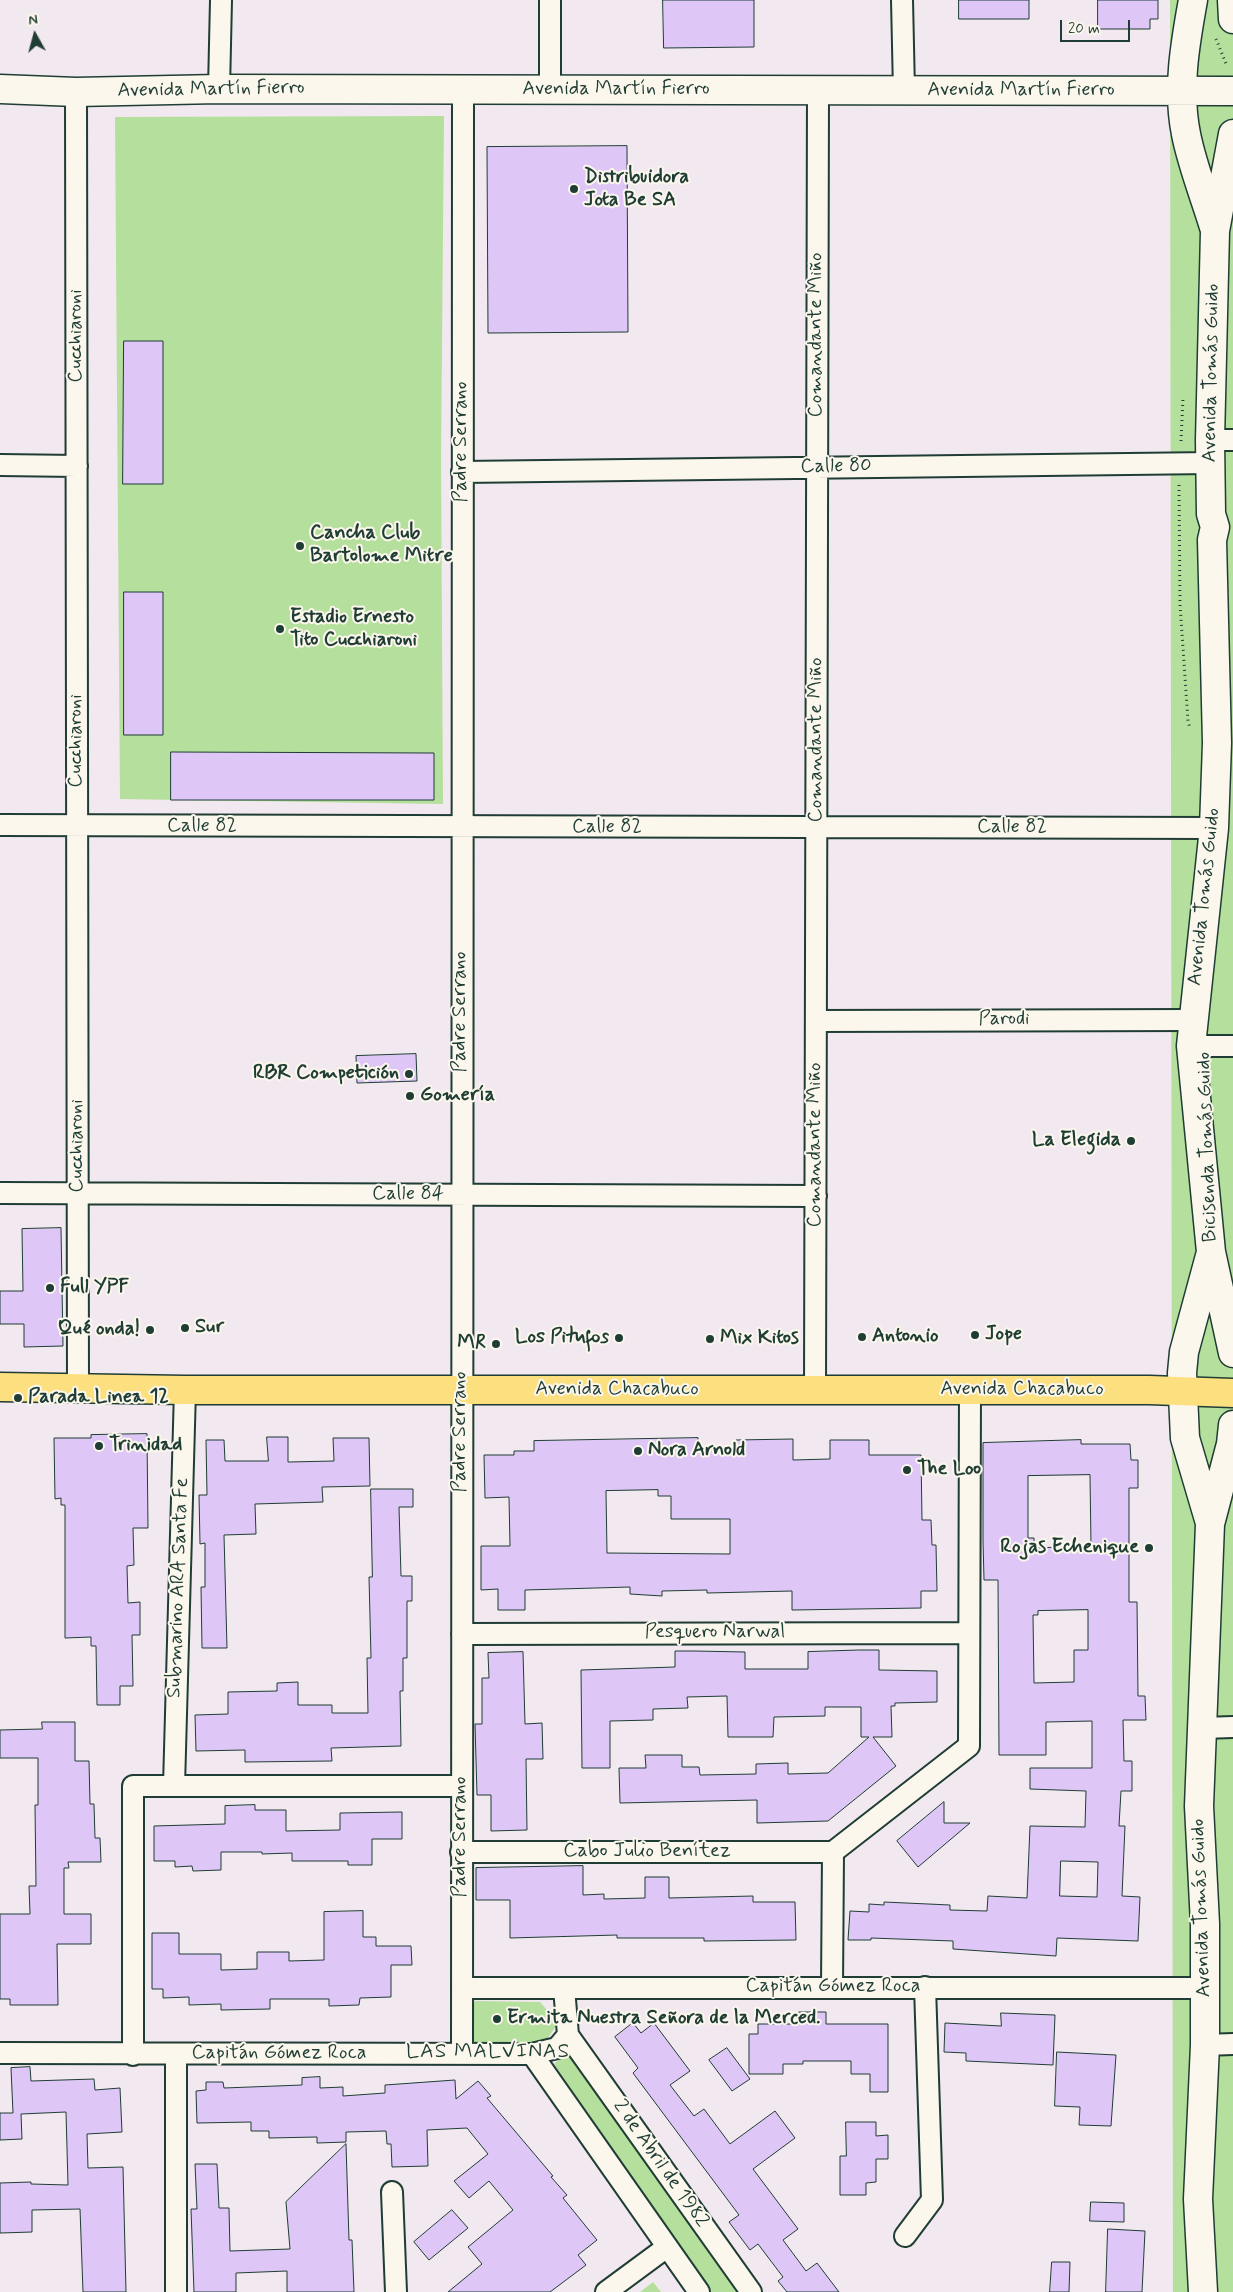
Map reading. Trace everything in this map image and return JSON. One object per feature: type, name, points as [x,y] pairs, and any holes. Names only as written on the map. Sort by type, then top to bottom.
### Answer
[{"type":"main road","name":"Avenida Tomás Guido","points":[[1193,0],[1184,49],[1182,91],[1186,134],[1215,231]]},
{"type":"main road","points":[[1224,28],[1232,0]]},
{"type":"main road","name":"Avenida Martín Fierro","points":[[0,89],[76,92],[219,89],[1182,91],[1231,83]]},
{"type":"main road","name":"Avenida Tomás Guido","points":[[1233,134],[1215,231],[1218,447],[1212,527],[1217,743],[1214,828],[1192,1033],[1211,1252],[1233,1353]]},
{"type":"main road","name":"Avenida Tomás Guido","points":[[1210,1524],[1185,1438],[1182,1391],[1184,1352],[1211,1252]]},
{"type":"main road","name":"Avenida Chacabuco","points":[[0,1387],[185,1390],[970,1390],[1233,1393]]},
{"type":"main road","name":"Avenida Tomás Guido","points":[[1203,2292],[1198,2199],[1205,2045],[1205,1924],[1199,1806],[1210,1524],[1233,1425]]},
{"type":"street","points":[[219,89],[221,0]]},
{"type":"street","points":[[550,0],[550,90]]},
{"type":"street","points":[[902,0],[904,90]]},
{"type":"street","name":"Padre Serrano","points":[[462,2054],[463,89]]},
{"type":"street","name":"Comandante Miño","points":[[815,1391],[818,90]]},
{"type":"street","name":"Cucchiaroni","points":[[76,92],[78,1389]]},
{"type":"street","name":"Calle 80","points":[[462,472],[817,467],[1218,447]]},
{"type":"street","points":[[0,465],[77,466]]},
{"type":"street","name":"Calle 82","points":[[0,826],[1214,828]]},
{"type":"street","name":"Parodi","points":[[816,1021],[1192,1033],[1233,1046]]},
{"type":"street","name":"Calle 84","points":[[0,1193],[816,1196]]},
{"type":"street","name":"Submarino ARA Santa Fe","points":[[174,1786],[185,1390]]},
{"type":"street","points":[[832,1987],[834,1852],[969,1746],[970,1390]]},
{"type":"street","name":"Pesquero Narwal","points":[[462,1634],[969,1633]]},
{"type":"street","points":[[1202,1728],[1233,1727]]},
{"type":"street","points":[[133,2055],[133,1786],[461,1786]]},
{"type":"street","name":"Cabo Julio Benítez","points":[[462,1852],[834,1852]]},
{"type":"street","points":[[905,2236],[932,2200],[925,1987]]},
{"type":"street","name":"Capitán Gómez Roca","points":[[462,1988],[1204,1988]]},
{"type":"street","points":[[562,2042],[564,1988]]},
{"type":"street","name":"Capitán Gómez Roca","points":[[0,2053],[133,2055],[532,2054],[562,2042]]},
{"type":"street","name":"2 de Abril de 1982","points":[[562,2042],[751,2292]]},
{"type":"street","points":[[1205,2045],[1233,2044]]},
{"type":"street","points":[[176,2054],[176,2292]]},
{"type":"street","name":"2 de Abril de 1982","points":[[532,2054],[699,2292]]},
{"type":"street","points":[[392,2192],[396,2292]]},
{"type":"street","points":[[606,2292],[667,2247]]},
{"type":"path","points":[[1224,28],[1231,83]]},
{"type":"green space","points":[[1170,0],[1233,0],[1233,2292],[1173,2292]]},
{"type":"green space","name":"Estadio Ernesto Tito Cucchiaroni","points":[[444,116],[441,459],[443,804],[120,799],[115,117]]},
{"type":"green space","points":[[475,2001],[540,2002],[558,2023],[544,2044],[469,2043],[462,2022]]},
{"type":"green space","points":[[570,2051],[740,2292],[711,2292],[554,2064]]},
{"type":"green space","points":[[653,2282],[661,2292],[640,2292]]},
{"type":"building","points":[[663,0],[754,0],[754,47],[664,48]]},
{"type":"building","points":[[959,0],[1029,0],[1029,19],[959,19]]},
{"type":"building","points":[[1098,0],[1158,0],[1158,19],[1150,19],[1150,29],[1098,29]]},
{"type":"building","points":[[627,146],[628,332],[488,333],[487,147]]},
{"type":"building","points":[[124,341],[163,341],[163,484],[123,484]]},
{"type":"building","points":[[124,592],[163,592],[163,735],[124,735]]},
{"type":"building","points":[[171,752],[434,753],[434,800],[171,800]]},
{"type":"building","points":[[416,1054],[417,1081],[357,1083],[356,1056]]},
{"type":"building","points":[[61,1228],[63,1346],[24,1347],[24,1324],[0,1324],[0,1291],[23,1291],[22,1229]]},
{"type":"building","points":[[147,1434],[148,1528],[133,1528],[134,1565],[127,1566],[128,1603],[140,1602],[140,1635],[132,1635],[133,1686],[120,1686],[120,1705],[97,1705],[96,1646],[91,1646],[91,1637],[65,1638],[65,1505],[61,1505],[61,1498],[55,1499],[54,1438],[91,1438],[91,1435]]},
{"type":"building","points":[[267,1437],[288,1437],[288,1462],[334,1461],[333,1438],[369,1438],[370,1486],[322,1487],[323,1502],[255,1504],[256,1534],[224,1535],[227,1648],[202,1648],[201,1587],[205,1587],[205,1543],[200,1544],[199,1495],[207,1495],[206,1440],[224,1440],[225,1461],[268,1461]]},
{"type":"building","points":[[698,1438],[698,1449],[736,1448],[736,1440],[793,1439],[793,1460],[830,1459],[830,1440],[869,1440],[869,1455],[921,1455],[922,1520],[931,1520],[932,1545],[936,1545],[937,1591],[921,1591],[921,1608],[792,1610],[792,1591],[707,1593],[707,1590],[662,1591],[662,1596],[630,1594],[630,1587],[525,1590],[525,1610],[498,1610],[498,1589],[481,1590],[481,1546],[510,1546],[509,1497],[485,1498],[484,1455],[514,1455],[514,1451],[534,1451],[534,1441]],"holes":[[[658,1490],[658,1496],[671,1496],[671,1519],[730,1519],[730,1554],[607,1553],[606,1491]]]},
{"type":"building","points":[[1081,1440],[1081,1444],[1130,1444],[1131,1460],[1138,1460],[1138,1488],[1129,1488],[1129,1602],[1137,1602],[1138,1696],[1145,1696],[1146,1720],[1123,1720],[1124,1761],[1132,1761],[1132,1791],[1121,1791],[1119,1826],[1125,1826],[1122,1896],[1140,1897],[1138,1941],[1057,1938],[1056,1956],[953,1949],[953,1941],[871,1938],[871,1940],[848,1940],[850,1911],[869,1912],[869,1904],[884,1905],[884,1902],[950,1905],[950,1910],[987,1911],[988,1896],[1027,1898],[1030,1826],[1085,1827],[1086,1791],[1030,1789],[1030,1768],[1092,1768],[1092,1721],[1046,1722],[1046,1755],[999,1755],[998,1580],[984,1580],[983,1443]],"holes":[[[1090,1475],[1091,1546],[1034,1548],[1034,1538],[1028,1538],[1028,1476]],[[1088,1610],[1088,1650],[1074,1650],[1074,1682],[1034,1683],[1033,1615],[1038,1615],[1038,1611]],[[1061,1861],[1098,1862],[1097,1897],[1060,1896]]]},
{"type":"building","points":[[371,1489],[413,1489],[413,1507],[399,1507],[401,1576],[412,1576],[412,1601],[407,1601],[407,1658],[403,1658],[403,1691],[400,1691],[401,1746],[331,1748],[332,1761],[245,1762],[245,1750],[196,1751],[195,1715],[228,1714],[228,1692],[277,1691],[277,1683],[298,1682],[298,1705],[332,1705],[332,1713],[368,1713],[367,1658],[371,1658],[369,1577],[372,1577]]},
{"type":"building","points":[[879,1650],[879,1670],[937,1671],[937,1702],[895,1703],[895,1706],[891,1706],[892,1737],[873,1737],[896,1766],[828,1821],[757,1823],[757,1800],[620,1803],[619,1768],[646,1768],[645,1755],[682,1755],[682,1767],[699,1767],[700,1775],[756,1774],[756,1764],[788,1763],[788,1774],[828,1773],[869,1737],[861,1737],[861,1707],[825,1707],[825,1716],[774,1717],[773,1737],[728,1737],[727,1696],[687,1697],[688,1708],[653,1709],[653,1720],[610,1721],[610,1768],[582,1768],[581,1670],[675,1667],[675,1651],[745,1652],[745,1669],[808,1669],[808,1652]]},
{"type":"building","points":[[523,1652],[525,1724],[542,1723],[543,1759],[526,1759],[527,1830],[491,1831],[491,1795],[477,1795],[475,1724],[482,1724],[482,1678],[489,1678],[488,1653]]},
{"type":"building","points":[[42,1722],[75,1722],[75,1761],[89,1761],[90,1804],[94,1804],[95,1838],[100,1838],[101,1862],[68,1862],[69,1868],[64,1868],[64,1914],[91,1914],[91,1944],[57,1944],[58,2005],[10,2005],[10,1999],[0,1999],[0,1914],[30,1914],[29,1886],[36,1886],[35,1805],[38,1805],[38,1758],[0,1758],[0,1730],[42,1729]]},
{"type":"building","points":[[944,1802],[944,1823],[970,1823],[918,1867],[897,1841]]},
{"type":"building","points":[[255,1805],[255,1810],[286,1810],[286,1831],[340,1830],[340,1813],[402,1812],[402,1839],[372,1839],[372,1865],[348,1865],[348,1861],[292,1861],[292,1853],[262,1854],[262,1852],[221,1852],[221,1870],[193,1871],[192,1866],[175,1867],[175,1861],[154,1861],[154,1826],[225,1824],[225,1806]]},
{"type":"building","points":[[583,1866],[583,1895],[604,1894],[604,1899],[645,1898],[645,1877],[669,1877],[669,1898],[753,1896],[753,1902],[795,1902],[796,1940],[704,1941],[704,1938],[617,1938],[617,1935],[510,1938],[510,1900],[476,1900],[476,1868]]},
{"type":"building","points":[[363,1911],[363,1937],[376,1937],[376,1946],[411,1946],[412,1965],[391,1965],[391,1997],[360,1998],[359,2005],[329,2006],[329,1999],[270,1999],[270,2009],[221,2010],[221,2004],[189,2005],[189,1997],[163,1998],[163,1989],[152,1989],[152,1933],[179,1933],[179,1954],[221,1954],[221,1970],[257,1969],[257,1952],[289,1952],[289,1961],[324,1960],[324,1912]]},
{"type":"building","points":[[799,2012],[826,2012],[826,2024],[888,2024],[888,2092],[870,2092],[870,2074],[851,2074],[851,2061],[803,2061],[803,2064],[783,2064],[783,2074],[749,2074],[749,2034],[758,2034],[758,2024],[799,2024]]},
{"type":"building","points":[[1001,2013],[1055,2015],[1053,2065],[966,2061],[966,2053],[944,2052],[945,2023],[1001,2026]]},
{"type":"building","points":[[633,2023],[641,2033],[654,2023],[690,2071],[670,2085],[694,2116],[704,2109],[730,2144],[775,2111],[795,2138],[753,2169],[798,2229],[783,2240],[806,2271],[817,2263],[839,2292],[787,2292],[778,2281],[783,2277],[758,2244],[750,2250],[729,2222],[739,2215],[633,2073],[638,2068],[615,2037]]},
{"type":"building","points":[[727,2048],[750,2079],[732,2091],[709,2060]]},
{"type":"building","points":[[1057,2052],[1116,2055],[1111,2126],[1079,2125],[1080,2107],[1055,2106]]},
{"type":"building","points":[[30,2067],[31,2081],[94,2079],[95,2090],[120,2088],[122,2132],[87,2134],[88,2168],[123,2167],[126,2292],[83,2292],[80,2209],[32,2210],[32,2232],[0,2233],[0,2183],[31,2182],[31,2184],[68,2185],[66,2112],[21,2114],[22,2139],[0,2140],[0,2113],[13,2113],[11,2068]]},
{"type":"building","points":[[320,2077],[320,2088],[343,2087],[343,2096],[385,2093],[385,2085],[455,2080],[456,2099],[478,2081],[491,2096],[487,2098],[553,2176],[551,2177],[567,2195],[563,2198],[597,2240],[578,2255],[586,2265],[550,2292],[448,2292],[482,2264],[468,2247],[513,2210],[489,2181],[469,2198],[454,2181],[488,2154],[467,2128],[427,2130],[428,2166],[392,2167],[391,2144],[387,2144],[386,2131],[346,2132],[346,2142],[317,2143],[317,2137],[269,2138],[269,2131],[251,2131],[251,2122],[197,2123],[196,2091],[206,2090],[206,2082],[223,2082],[224,2088],[302,2085],[302,2078]]},
{"type":"building","points":[[846,2122],[876,2122],[876,2136],[888,2135],[888,2159],[876,2159],[876,2182],[866,2183],[866,2195],[840,2195],[840,2156],[846,2156]]},
{"type":"building","points":[[346,2144],[349,2240],[352,2240],[354,2292],[287,2292],[287,2271],[236,2273],[236,2292],[194,2292],[191,2209],[197,2209],[195,2164],[217,2164],[219,2208],[229,2208],[230,2251],[290,2249],[286,2202]]},
{"type":"building","points":[[1091,2202],[1124,2203],[1124,2222],[1090,2221]]},
{"type":"building","points":[[452,2210],[468,2228],[429,2260],[414,2242]]},
{"type":"building","points":[[1108,2229],[1145,2231],[1142,2292],[1106,2292]]},
{"type":"building","points":[[1052,2262],[1070,2262],[1069,2292],[1050,2292]]},
{"type":"place","name":"Distribuidora Jota Be SA","points":[[574,189]]},
{"type":"place","name":"Cancha Club Bartolome Mitre","points":[[300,546]]},
{"type":"place","name":"Estadio Ernesto Tito Cucchiaroni","points":[[280,629]]},
{"type":"place","name":"RBR Competición","points":[[409,1074]]},
{"type":"place","name":"Gomería","points":[[410,1096]]},
{"type":"place","name":"La Elegida","points":[[1131,1141]]},
{"type":"place","name":"Full YPF","points":[[50,1288]]},
{"type":"place","name":"Sur","points":[[185,1328]]},
{"type":"place","name":"Qué onda!","points":[[150,1330]]},
{"type":"place","name":"Jope","points":[[975,1335]]},
{"type":"place","name":"Antonio","points":[[862,1337]]},
{"type":"place","name":"Los Pitufos","points":[[619,1338]]},
{"type":"place","name":"Mix Kitos","points":[[710,1339]]},
{"type":"place","name":"MR","points":[[496,1344]]},
{"type":"place","name":"Parada Linea 12","points":[[18,1398]]},
{"type":"place","name":"Trinidad","points":[[99,1446]]},
{"type":"place","name":"Nora Arnold","points":[[638,1451]]},
{"type":"place","name":"The Loo","points":[[907,1470]]},
{"type":"place","name":"Rojas Echenique","points":[[1149,1548]]},
{"type":"place","name":"Ermita Nuestra Señora de la Merced.","points":[[497,2019]]},
{"type":"district","name":"LAS MALVINAS","points":[[488,2053]]}]
